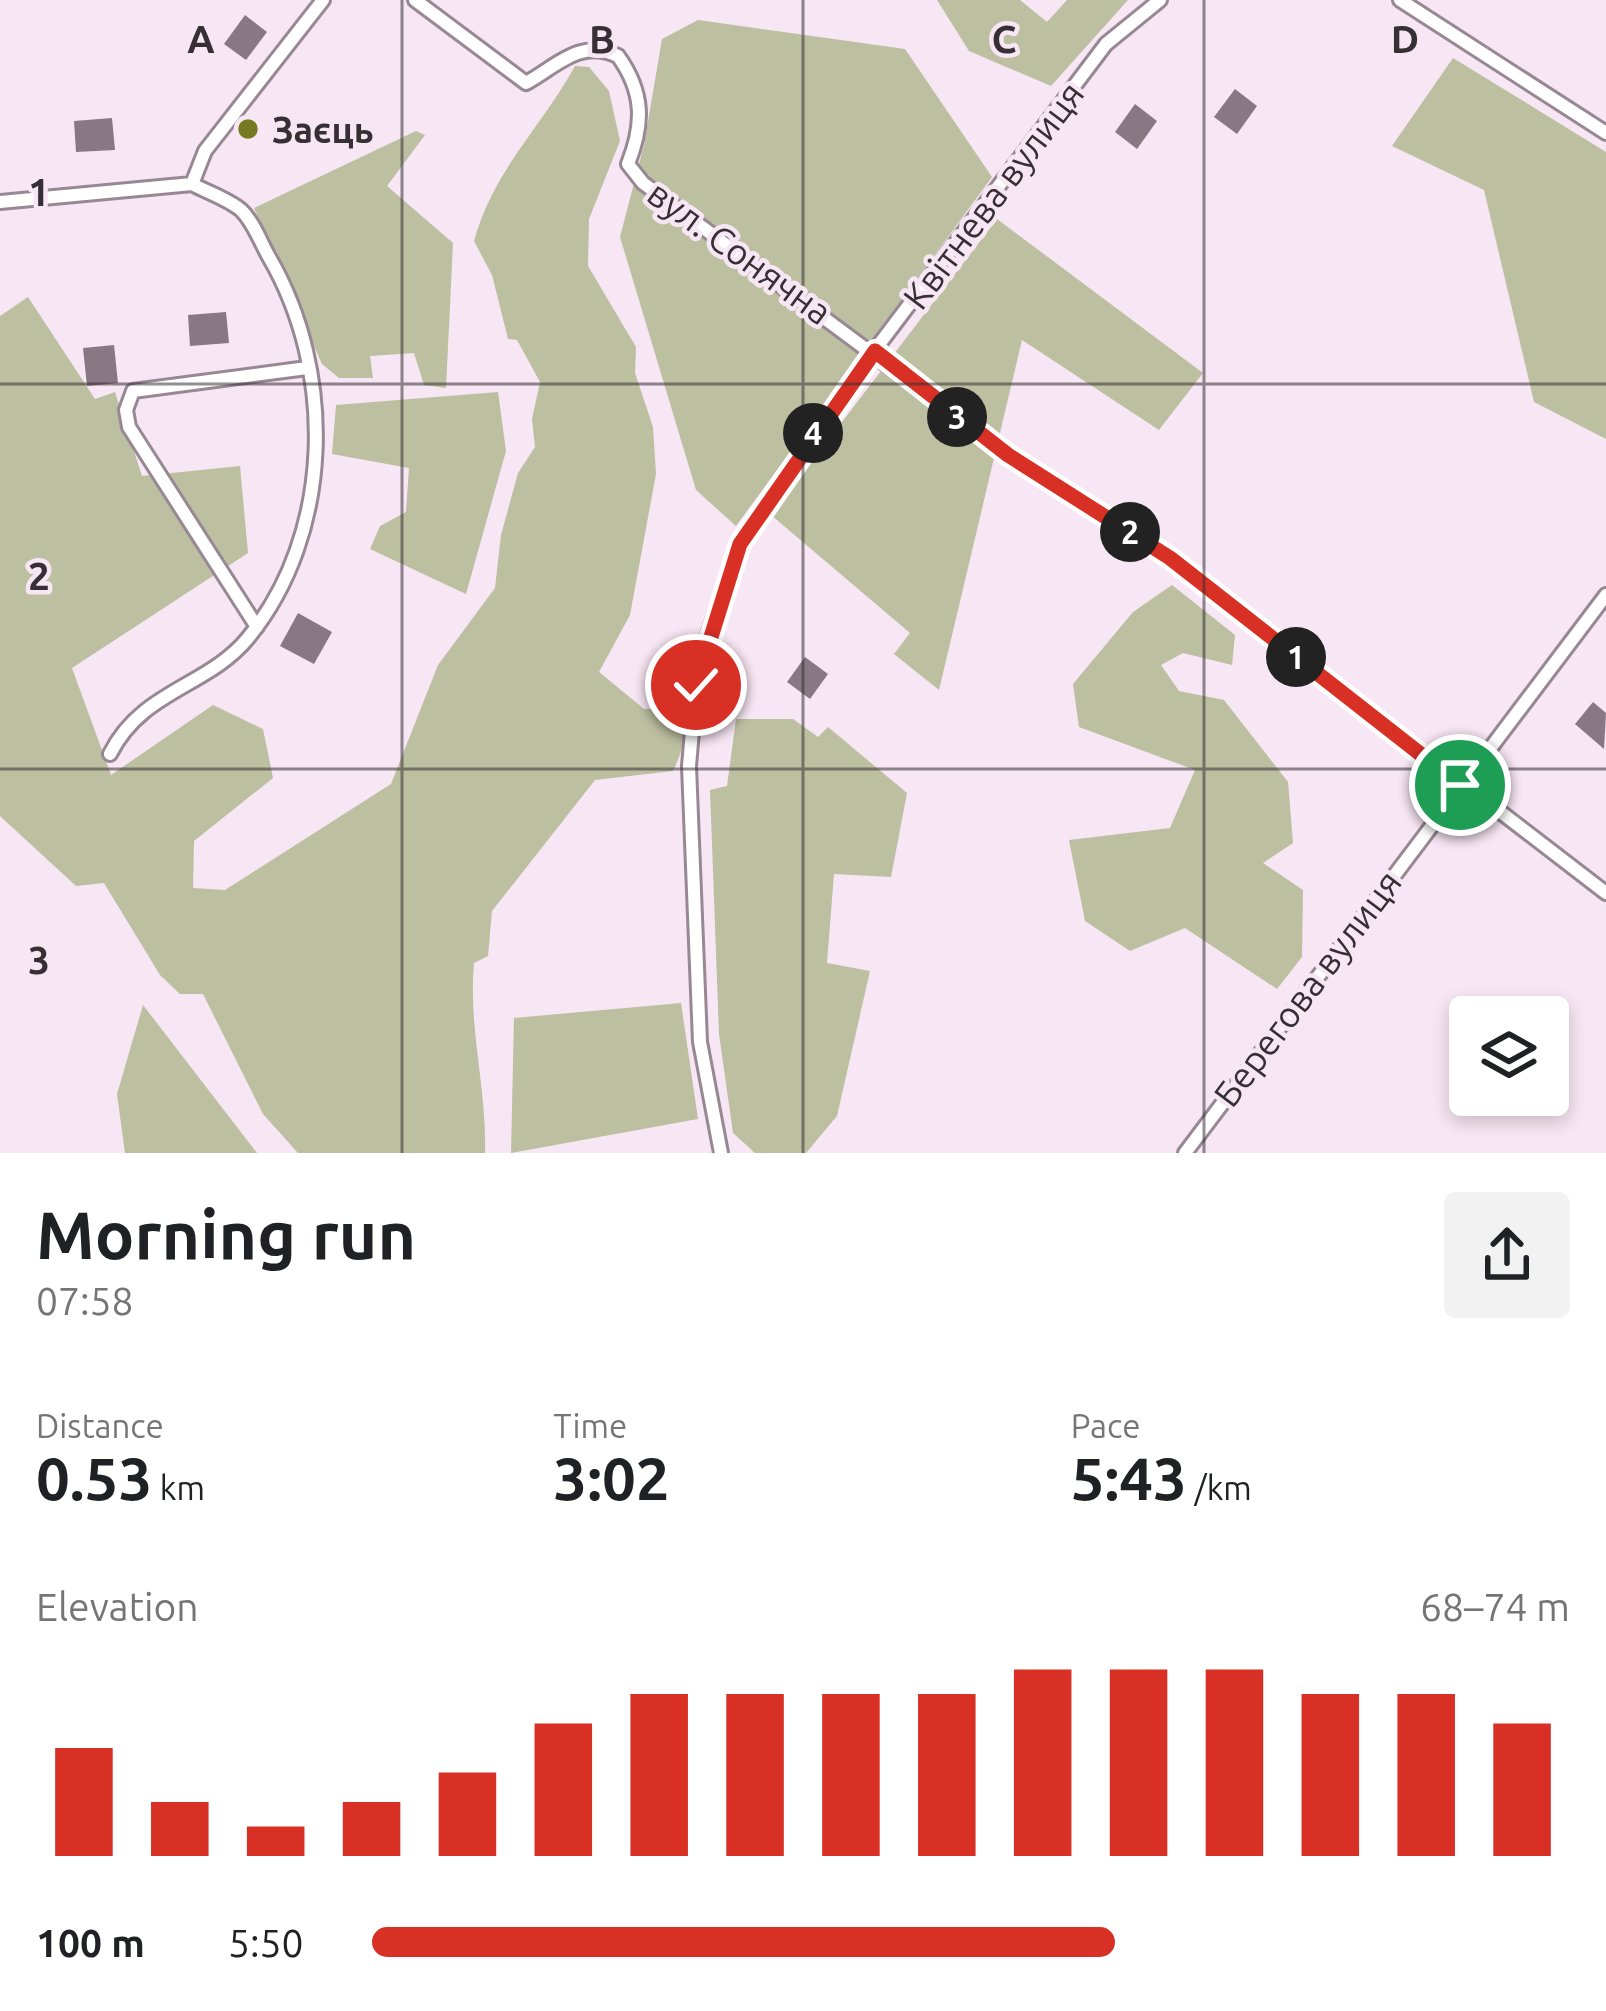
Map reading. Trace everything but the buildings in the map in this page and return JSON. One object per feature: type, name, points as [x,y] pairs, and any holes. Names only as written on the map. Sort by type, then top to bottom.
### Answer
[{"type":"street","points":[[192,184],[205,151],[323,0]]},
{"type":"street","name":"вул. Сонячна","points":[[415,0],[526,83],[579,51],[595,48],[618,56],[635,85],[641,114],[628,164],[643,183],[875,351],[1008,455],[1170,558],[1460,785],[1606,892]]},
{"type":"street","name":"Квітнева вулиця","points":[[721,1153],[700,1042],[689,766],[696,685],[740,544],[875,351],[1106,44],[1160,0]]},
{"type":"street","points":[[1400,0],[1606,133]]},
{"type":"street","points":[[0,202],[192,184],[242,211],[280,277],[307,368],[315,457],[312,505],[303,541],[257,627],[242,645],[125,724],[110,754]]},
{"type":"street","points":[[257,627],[128,428],[126,410],[133,391],[307,368]]},
{"type":"street","name":"Берегова вулиця","points":[[1185,1153],[1606,595]]},
{"type":"green space","points":[[937,0],[1020,0],[1047,22],[1067,0],[1128,0],[1051,86],[969,51]]},
{"type":"green space","points":[[698,20],[905,49],[992,177],[736,526],[696,490],[620,237],[644,145],[662,39]]},
{"type":"green space","points":[[1453,58],[1606,152],[1606,439],[1534,402],[1484,190],[1392,146]]},
{"type":"green space","points":[[575,66],[589,67],[609,91],[620,141],[589,219],[588,266],[636,347],[635,373],[653,427],[656,474],[630,615],[599,672],[644,709],[674,709],[682,724],[682,747],[673,771],[595,780],[492,911],[488,956],[474,963],[473,987],[485,1153],[298,1153],[263,1114],[203,994],[180,994],[160,975],[104,883],[76,886],[0,816],[0,316],[28,297],[95,399],[115,392],[142,476],[240,466],[248,553],[72,668],[111,775],[213,705],[263,729],[273,778],[194,841],[193,888],[225,890],[391,784],[438,665],[495,588],[501,535],[518,473],[535,447],[532,419],[540,382],[517,340],[508,339],[492,275],[474,241],[493,192]]},
{"type":"green space","points":[[416,131],[425,135],[387,186],[453,243],[446,388],[424,385],[414,353],[370,356],[373,378],[339,378],[322,364],[254,208]]},
{"type":"green space","points":[[997,219],[1203,373],[1159,430],[1022,340],[939,690],[894,654],[910,633],[771,515]]},
{"type":"green space","points":[[498,392],[506,451],[466,594],[370,549],[380,526],[406,512],[409,468],[332,454],[336,405]]},
{"type":"green space","points":[[1172,585],[1235,635],[1232,665],[1183,653],[1161,665],[1179,691],[1224,700],[1288,782],[1293,843],[1263,863],[1303,890],[1302,957],[1277,989],[1185,928],[1130,951],[1085,921],[1069,840],[1170,828],[1195,770],[1079,727],[1073,684],[1133,612]]},
{"type":"green space","points":[[736,719],[793,719],[818,737],[828,727],[907,793],[891,877],[834,874],[827,963],[870,971],[837,1116],[806,1153],[755,1153],[733,1133],[719,1034],[710,790],[727,786]]},
{"type":"green space","points":[[681,1003],[698,1119],[511,1153],[514,1018]]},
{"type":"green space","points":[[143,1005],[257,1153],[125,1153],[117,1094]]},
{"type":"place","name":"Заєць","points":[[248,129]]},
{"type":"route","points":[[696,685],[740,544],[822,420],[875,351],[1008,455],[1170,558],[1460,785]]}]
